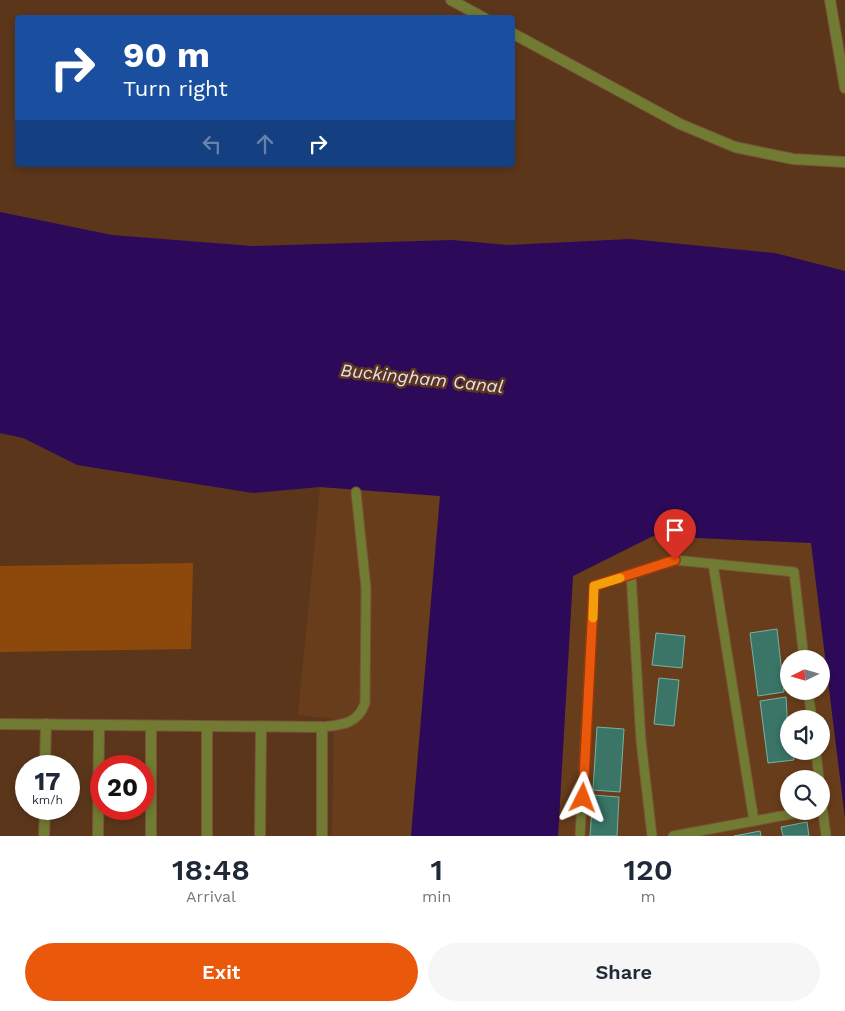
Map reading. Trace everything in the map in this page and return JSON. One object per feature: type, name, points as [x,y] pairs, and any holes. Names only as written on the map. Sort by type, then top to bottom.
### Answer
[{"type":"street","points":[[451,0],[478,15]]},
{"type":"street","points":[[830,0],[845,88]]},
{"type":"street","points":[[515,35],[680,124],[735,147],[793,159],[845,162]]},
{"type":"street","points":[[0,724],[322,727],[322,836]]},
{"type":"street","points":[[45,755],[46,724]]},
{"type":"street","points":[[98,836],[99,724]]},
{"type":"street","points":[[151,726],[151,836]]},
{"type":"street","points":[[207,726],[207,836]]},
{"type":"street","points":[[260,836],[261,727]]},
{"type":"street","points":[[44,836],[45,820]]},
{"type":"lane","points":[[322,727],[346,724],[355,720],[362,713],[365,703],[366,588],[356,492]]},
{"type":"lane","points":[[580,836],[594,586],[675,560],[794,572],[803,650]]},
{"type":"lane","points":[[713,564],[754,821]]},
{"type":"lane","points":[[631,574],[641,751],[652,836]]},
{"type":"lane","points":[[672,836],[780,816]]},
{"type":"lane","points":[[824,820],[826,836]]},
{"type":"shaded area","points":[[320,487],[440,496],[411,836],[332,836],[334,719],[298,715]]},
{"type":"shaded area","points":[[653,536],[811,543],[824,650],[780,650],[780,700],[830,700],[830,697],[845,818],[845,836],[558,836],[573,576]]},
{"type":"shaded area","points":[[193,563],[191,649],[0,652],[0,566]]},
{"type":"water","name":"Buckingham Canal","points":[[0,212],[112,235],[252,246],[452,240],[508,245],[630,239],[775,253],[845,271],[845,818],[830,697],[830,650],[824,650],[811,543],[653,536],[573,576],[558,836],[411,836],[440,496],[320,487],[253,493],[77,465],[23,438],[0,433]]},
{"type":"building","points":[[777,629],[780,656],[780,693],[758,696],[750,633]]},
{"type":"building","points":[[656,633],[685,636],[682,668],[652,665]]},
{"type":"building","points":[[659,678],[679,680],[674,726],[654,724]]},
{"type":"building","points":[[780,698],[780,700],[786,700],[787,710],[780,710],[780,760],[794,760],[768,763],[760,701]]},
{"type":"building","points":[[597,727],[624,729],[620,792],[593,790]]},
{"type":"building","points":[[593,795],[619,797],[617,836],[590,836]]},
{"type":"building","points":[[807,822],[809,836],[783,836],[781,827]]},
{"type":"building","points":[[760,831],[761,836],[734,836]]},
{"type":"slow traffic","points":[[593,618],[594,586],[620,578]]},
{"type":"route","points":[[583,798],[594,586],[675,560]]}]
